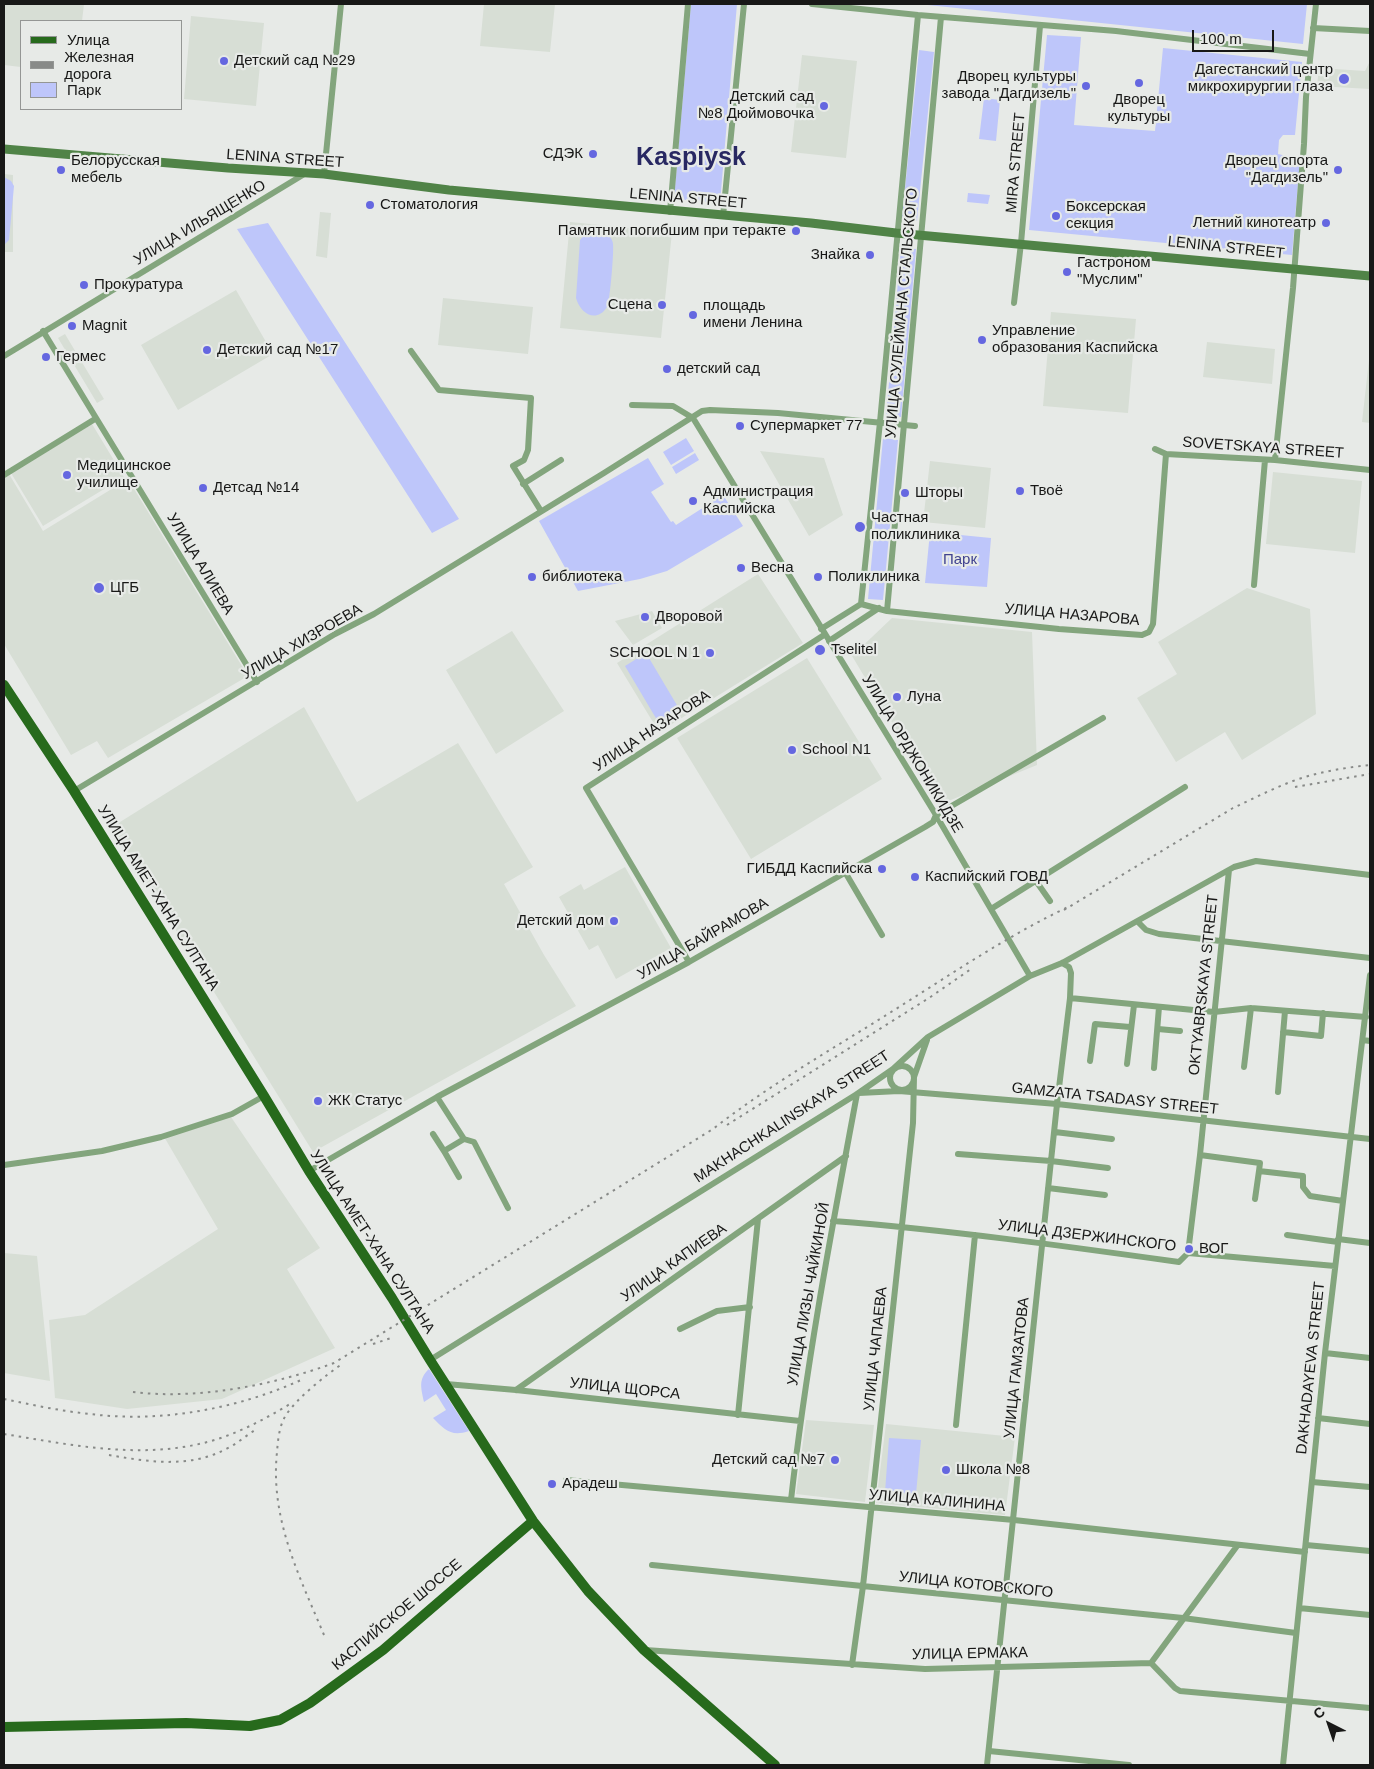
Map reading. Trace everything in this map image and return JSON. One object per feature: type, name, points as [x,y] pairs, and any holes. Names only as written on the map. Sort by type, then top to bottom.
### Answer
[{"type":"main road","name":"УЛИЦА АМЕТ-ХАНА СУЛТАНА","points":[[4,685],[74,791],[309,1171],[533,1521],[588,1591],[644,1650],[775,1765]]},
{"type":"main road","name":"КАСПИЙСКОЕ ШОССЕ","points":[[4,1727],[186,1723],[250,1726],[280,1720],[318,1697],[383,1650],[533,1521]]},
{"type":"street","points":[[324,174],[341,4]]},
{"type":"street","points":[[670,212],[688,4]]},
{"type":"street","points":[[722,216],[744,4]]},
{"type":"street","points":[[812,4],[1040,26],[1116,31],[1310,54]]},
{"type":"street","points":[[1275,460],[1294,268],[1310,54],[1316,4]]},
{"type":"street","name":"УЛИЦА СУЛЕЙМАНА СТАЛЬСКОГО","points":[[861,604],[918,15]]},
{"type":"street","name":"УЛИЦА СУЛЕЙМАНА СТАЛЬСКОГО","points":[[887,610],[941,17]]},
{"type":"street","name":"MIRA STREET","points":[[1014,303],[1040,26]]},
{"type":"street","points":[[1313,28],[1370,31]]},
{"type":"street","name":"LENINA STREET","points":[[4,149],[324,174],[449,190],[670,212],[1370,276]]},
{"type":"street","name":"УЛИЦА ИЛЬЯЩЕНКО","points":[[4,356],[307,173]]},
{"type":"street","name":"УЛИЦА АЛИЕВА","points":[[43,331],[257,682]]},
{"type":"street","points":[[411,351],[439,390],[531,398],[528,450],[524,460],[513,466],[541,511]]},
{"type":"street","points":[[632,405],[673,406],[693,418]]},
{"type":"street","name":"УЛИЦА ХИЗРОЕВА","points":[[74,791],[335,634],[374,614],[702,411],[727,411],[880,422]]},
{"type":"street","name":"УЛИЦА ОРДЖОНИКИДЗЕ","points":[[693,418],[936,815],[1030,976]]},
{"type":"street","points":[[4,475],[95,419]]},
{"type":"street","points":[[880,422],[915,426]]},
{"type":"street","name":"SOVETSKAYA STREET","points":[[1155,449],[1166,454],[1275,460],[1370,470]]},
{"type":"street","name":"УЛИЦА НАЗАРОВА","points":[[690,962],[586,788],[823,632],[861,604],[887,610],[1059,629],[1142,635],[1149,632],[1153,624],[1166,454]]},
{"type":"street","points":[[523,484],[561,460]]},
{"type":"street","points":[[1254,585],[1265,460]]},
{"type":"street","points":[[829,641],[879,608]]},
{"type":"street","name":"УЛИЦА БАЙРАМОВА","points":[[309,1171],[437,1097],[690,962],[933,822],[936,815],[1103,718]]},
{"type":"street","points":[[991,909],[1185,787]]},
{"type":"street","name":"MAKHACHKALINSKAYA STREET","points":[[430,1360],[858,1094],[893,1069],[928,1037],[1030,976],[1062,964],[1234,867],[1256,861],[1370,875]]},
{"type":"street","name":"OKTYABRSKAYA STREET","points":[[1188,1252],[1200,1155],[1229,870]]},
{"type":"street","points":[[845,872],[882,935]]},
{"type":"street","points":[[1036,881],[1050,901]]},
{"type":"street","points":[[1138,922],[1146,930],[1154,933],[1370,958]]},
{"type":"street","name":"УЛИЦА ГАМЗАТОВА","points":[[987,1765],[1057,1104],[1070,998],[1071,973],[1069,966],[1062,964]]},
{"type":"street","name":"DAKHADAYEVA STREET","points":[[1283,1765],[1334,1266],[1370,975]]},
{"type":"street","points":[[1070,998],[1214,1012],[1251,1008],[1366,1016]]},
{"type":"street","points":[[1127,1064],[1134,1005]]},
{"type":"street","points":[[1154,1068],[1159,1007]]},
{"type":"street","points":[[1244,1066],[1251,1008]]},
{"type":"street","points":[[1278,1092],[1285,1010]]},
{"type":"street","points":[[1283,1032],[1321,1036],[1323,1013]]},
{"type":"street","points":[[1090,1061],[1095,1024],[1130,1027]]},
{"type":"street","points":[[1158,1029],[1180,1031]]},
{"type":"street","name":"УЛИЦА ЧАПАЕВА","points":[[852,1665],[872,1508],[913,1123],[914,1077],[928,1037]]},
{"type":"street","points":[[1363,1040],[1370,1041]]},
{"type":"street","points":[[904,1066],[911,1070],[914,1077],[910,1087],[899,1091],[893,1086],[890,1079],[893,1069],[904,1066]]},
{"type":"street","name":"GAMZATA TSADASY STREET","points":[[858,1094],[899,1091],[1057,1104],[1370,1139]]},
{"type":"street","name":"УЛИЦА ЛИЗЫ ЧАЙКИНОЙ","points":[[791,1500],[800,1421],[833,1221],[858,1094]]},
{"type":"street","points":[[4,1165],[102,1151],[161,1137],[232,1114],[264,1096]]},
{"type":"street","points":[[437,1097],[464,1139],[474,1142],[508,1208]]},
{"type":"street","points":[[1054,1132],[1112,1139]]},
{"type":"street","points":[[434,1134],[459,1177]]},
{"type":"street","points":[[444,1151],[464,1139]]},
{"type":"street","points":[[958,1154],[1051,1161],[1108,1168]]},
{"type":"street","points":[[1200,1155],[1260,1163],[1255,1199]]},
{"type":"street","name":"УЛИЦА КАПИЕВА","points":[[516,1390],[846,1156]]},
{"type":"street","points":[[1259,1171],[1303,1176],[1303,1187],[1310,1196],[1343,1200]]},
{"type":"street","points":[[1048,1188],[1105,1195]]},
{"type":"street","points":[[738,1414],[758,1219]]},
{"type":"street","name":"УЛИЦА ДЗЕРЖИНСКОГО","points":[[833,1221],[901,1226],[1179,1262],[1188,1252],[1334,1266]]},
{"type":"street","points":[[956,1425],[975,1235]]},
{"type":"street","points":[[1287,1235],[1370,1243]]},
{"type":"street","points":[[680,1329],[717,1311],[750,1307]]},
{"type":"street","points":[[1325,1353],[1370,1358]]},
{"type":"street","name":"УЛИЦА ЩОРСА","points":[[446,1384],[800,1421]]},
{"type":"street","points":[[1318,1418],[1370,1424]]},
{"type":"street","name":"УЛИЦА КАЛИНИНА","points":[[566,1480],[1014,1520],[1237,1546],[1370,1551]]},
{"type":"street","points":[[1312,1482],[1370,1487]]},
{"type":"street","points":[[1237,1546],[1152,1663],[1174,1688],[1180,1691],[1370,1708]]},
{"type":"street","name":"УЛИЦА КОТОВСКОГО","points":[[652,1565],[1183,1618],[1296,1632]]},
{"type":"street","points":[[1299,1608],[1370,1615]]},
{"type":"street","name":"УЛИЦА ЕРМАКА","points":[[644,1650],[924,1669],[1152,1663]]},
{"type":"street","points":[[989,1751],[1129,1765]]},
{"type":"shaded area","points":[[4,4],[84,4],[82,20],[20,20],[20,67],[4,65]]},
{"type":"shaded area","points":[[484,4],[555,4],[550,52],[480,46]]},
{"type":"shaded area","name":"Детский сад №29","points":[[191,16],[264,23],[256,106],[184,99]]},
{"type":"shaded area","name":"Детский сад №8 Дюймовочка","points":[[802,55],[857,61],[846,158],[791,152]]},
{"type":"shaded area","name":"Дагестанский центр микрохирургии глаза","points":[[1370,61],[1370,89],[1317,86],[1319,68],[1365,71]]},
{"type":"shaded area","points":[[4,174],[13,175],[13,252],[4,252]]},
{"type":"shaded area","points":[[320,212],[331,213],[327,258],[316,256]]},
{"type":"shaded area","points":[[570,222],[672,232],[661,338],[560,328]]},
{"type":"shaded area","name":"Детский сад №17","points":[[236,290],[273,354],[178,410],[141,345]]},
{"type":"shaded area","points":[[443,298],[533,307],[528,354],[438,345]]},
{"type":"shaded area","points":[[1051,312],[1136,319],[1128,413],[1043,406]]},
{"type":"shaded area","points":[[65,334],[104,399],[97,403],[58,338]]},
{"type":"shaded area","points":[[1207,342],[1275,349],[1272,384],[1203,377]]},
{"type":"shaded area","points":[[1370,351],[1370,423],[1362,422]]},
{"type":"shaded area","name":"Медицинское училище","points":[[92,424],[124,477],[43,526],[11,473]]},
{"type":"shaded area","points":[[760,451],[824,458],[843,515],[809,536]]},
{"type":"shaded area","points":[[930,461],[991,468],[985,528],[923,522]]},
{"type":"shaded area","points":[[1273,472],[1362,481],[1355,553],[1266,544]]},
{"type":"shaded area","name":"ЦГБ","points":[[9,474],[43,531],[128,479],[248,676],[108,758],[97,741],[71,755],[4,644],[4,478]]},
{"type":"shaded area","name":"SCHOOL N 1","points":[[758,574],[803,643],[659,732],[617,663]]},
{"type":"shaded area","points":[[1247,588],[1310,609],[1316,714],[1242,760],[1225,732],[1176,762],[1137,698],[1177,674],[1158,642]]},
{"type":"shaded area","points":[[652,611],[662,628],[633,645],[615,621]]},
{"type":"shaded area","points":[[892,618],[1032,632],[1037,765],[941,804],[852,656]]},
{"type":"shaded area","points":[[512,631],[564,711],[496,754],[446,670]]},
{"type":"shaded area","points":[[807,658],[882,779],[751,859],[677,738]]},
{"type":"shaded area","points":[[304,707],[357,802],[458,743],[533,867],[504,884],[544,955],[576,1006],[313,1152],[112,827]]},
{"type":"shaded area","name":"Детский дом","points":[[625,867],[671,948],[616,979],[598,945],[589,950],[559,897],[581,884],[584,890]]},
{"type":"shaded area","points":[[229,1114],[320,1248],[287,1269],[335,1348],[222,1399],[127,1409],[55,1398],[49,1320],[85,1315],[218,1229],[163,1135]]},
{"type":"shaded area","points":[[4,1253],[37,1256],[50,1381],[4,1373]]},
{"type":"shaded area","name":"Детский сад №7","points":[[806,1420],[874,1425],[865,1502],[796,1494]]},
{"type":"shaded area","name":"Школа №8","points":[[886,1424],[1015,1437],[1005,1515],[876,1503]]},
{"type":"green space","points":[[691,4],[737,4],[720,203],[674,199]]},
{"type":"green space","points":[[918,4],[1307,4],[1303,44]]},
{"type":"green space","points":[[1047,35],[1081,37],[1074,125],[1155,131],[1163,48],[1302,62],[1295,135],[1283,135],[1279,140],[1278,154],[1300,159],[1292,255],[1029,230]]},
{"type":"green space","points":[[919,50],[934,52],[917,221],[902,218]]},
{"type":"green space","points":[[984,98],[1000,100],[996,141],[979,139]]},
{"type":"green space","points":[[4,177],[11,181],[14,186],[9,240],[4,245]]},
{"type":"green space","points":[[968,193],[990,195],[988,204],[967,202]]},
{"type":"green space","points":[[268,223],[459,519],[432,533],[237,229]]},
{"type":"green space","points":[[597,230],[605,231],[611,239],[613,256],[607,307],[603,312],[593,316],[581,308],[576,298],[580,240],[584,235]]},
{"type":"green space","points":[[901,248],[916,249],[901,417],[886,416]]},
{"type":"green space","points":[[686,438],[694,451],[671,465],[663,452]]},
{"type":"green space","points":[[883,438],[898,440],[883,600],[868,599]]},
{"type":"green space","points":[[695,453],[699,460],[676,474],[672,467]]},
{"type":"green space","points":[[648,458],[664,484],[651,492],[671,522],[673,521],[676,525],[723,495],[743,526],[667,571],[640,579],[578,591],[539,521]]},
{"type":"green space","name":"Парк","points":[[930,532],[991,538],[987,587],[925,583]]},
{"type":"green space","points":[[646,653],[681,712],[660,725],[625,666]]},
{"type":"green space","points":[[429,1369],[469,1431],[453,1433],[441,1426],[433,1418],[446,1410],[436,1394],[424,1402],[421,1388],[422,1380]]},
{"type":"green space","points":[[889,1438],[921,1440],[916,1494],[885,1492]]},
{"type":"railway","points":[[1064,910],[1233,808],[1292,781],[1319,773],[1370,765]]},
{"type":"railway","points":[[1295,787],[1370,774]]},
{"type":"railway","points":[[133,1392],[183,1394],[235,1389],[286,1378],[334,1363],[713,1129],[777,1083],[976,958],[1068,907]]},
{"type":"railway","points":[[727,1125],[929,998],[971,969]]},
{"type":"railway","points":[[373,1344],[391,1338]]},
{"type":"railway","points":[[324,1635],[296,1568],[282,1524],[276,1477],[277,1452],[280,1428],[291,1408],[320,1380],[342,1364]]},
{"type":"railway","points":[[4,1399],[57,1410],[144,1417],[171,1415],[225,1406],[251,1399],[301,1380]]},
{"type":"railway","points":[[4,1434],[117,1450],[173,1448],[229,1435],[260,1421],[290,1404]]},
{"type":"railway","points":[[109,1455],[170,1462],[200,1459],[230,1447],[255,1430]]},
{"type":"place","name":"Детский сад №29","points":[[224,61]]},
{"type":"place","name":"Дагестанский центр микрохирургии глаза","points":[[1344,79]]},
{"type":"place","name":"Дворец культуры","points":[[1139,83]]},
{"type":"place","name":"Дворец культуры завода \"Дагдизель\"","points":[[1086,86]]},
{"type":"place","name":"Детский сад №8 Дюймовочка","points":[[824,106]]},
{"type":"place","name":"СДЭК","points":[[593,154]]},
{"type":"place","name":"Белорусская мебель","points":[[61,170]]},
{"type":"place","name":"Дворец спорта \"Дагдизель\"","points":[[1338,170]]},
{"type":"place","name":"Стоматология","points":[[370,205]]},
{"type":"place","name":"Боксерская секция","points":[[1056,216]]},
{"type":"place","name":"Летний кинотеатр","points":[[1326,223]]},
{"type":"place","name":"Памятник погибшим при теракте","points":[[796,231]]},
{"type":"place","name":"Знайка","points":[[870,255]]},
{"type":"place","name":"Гастроном \"Муслим\"","points":[[1067,272]]},
{"type":"place","name":"Прокуратура","points":[[84,285]]},
{"type":"place","name":"Сцена","points":[[662,305]]},
{"type":"place","name":"площадь имени Ленина","points":[[693,315]]},
{"type":"place","name":"Magnit","points":[[72,326]]},
{"type":"place","name":"Управление образования Каспийска","points":[[982,340]]},
{"type":"place","name":"Детский сад №17","points":[[207,350]]},
{"type":"place","name":"Гермес","points":[[46,357]]},
{"type":"place","name":"детский сад","points":[[667,369]]},
{"type":"place","name":"Супермаркет 77","points":[[740,426]]},
{"type":"place","name":"Медицинское училище","points":[[67,475]]},
{"type":"place","name":"Детсад №14","points":[[203,488]]},
{"type":"place","name":"Твоё","points":[[1020,491]]},
{"type":"place","name":"Шторы","points":[[905,493]]},
{"type":"place","name":"Администрация Каспийска","points":[[693,501]]},
{"type":"place","name":"Частная поликлиника","points":[[860,527]]},
{"type":"place","name":"Весна","points":[[741,568]]},
{"type":"place","name":"библиотека","points":[[532,577]]},
{"type":"place","name":"Поликлиника","points":[[818,577]]},
{"type":"place","name":"ЦГБ","points":[[99,588]]},
{"type":"place","name":"Дворовой","points":[[645,617]]},
{"type":"place","name":"Tselitel","points":[[820,650]]},
{"type":"place","name":"SCHOOL N 1","points":[[710,653]]},
{"type":"place","name":"Луна","points":[[897,697]]},
{"type":"place","name":"School N1","points":[[792,750]]},
{"type":"place","name":"ГИБДД Каспийска","points":[[882,869]]},
{"type":"place","name":"Каспийский ГОВД","points":[[915,877]]},
{"type":"place","name":"Детский дом","points":[[614,921]]},
{"type":"place","name":"ЖК Статус","points":[[318,1101]]},
{"type":"place","name":"ВОГ","points":[[1189,1249]]},
{"type":"place","name":"Детский сад №7","points":[[835,1460]]},
{"type":"place","name":"Школа №8","points":[[946,1470]]},
{"type":"place","name":"Арадеш","points":[[552,1484]]},
{"type":"district","name":"Kaspiysk","points":[[691,158]]}]
